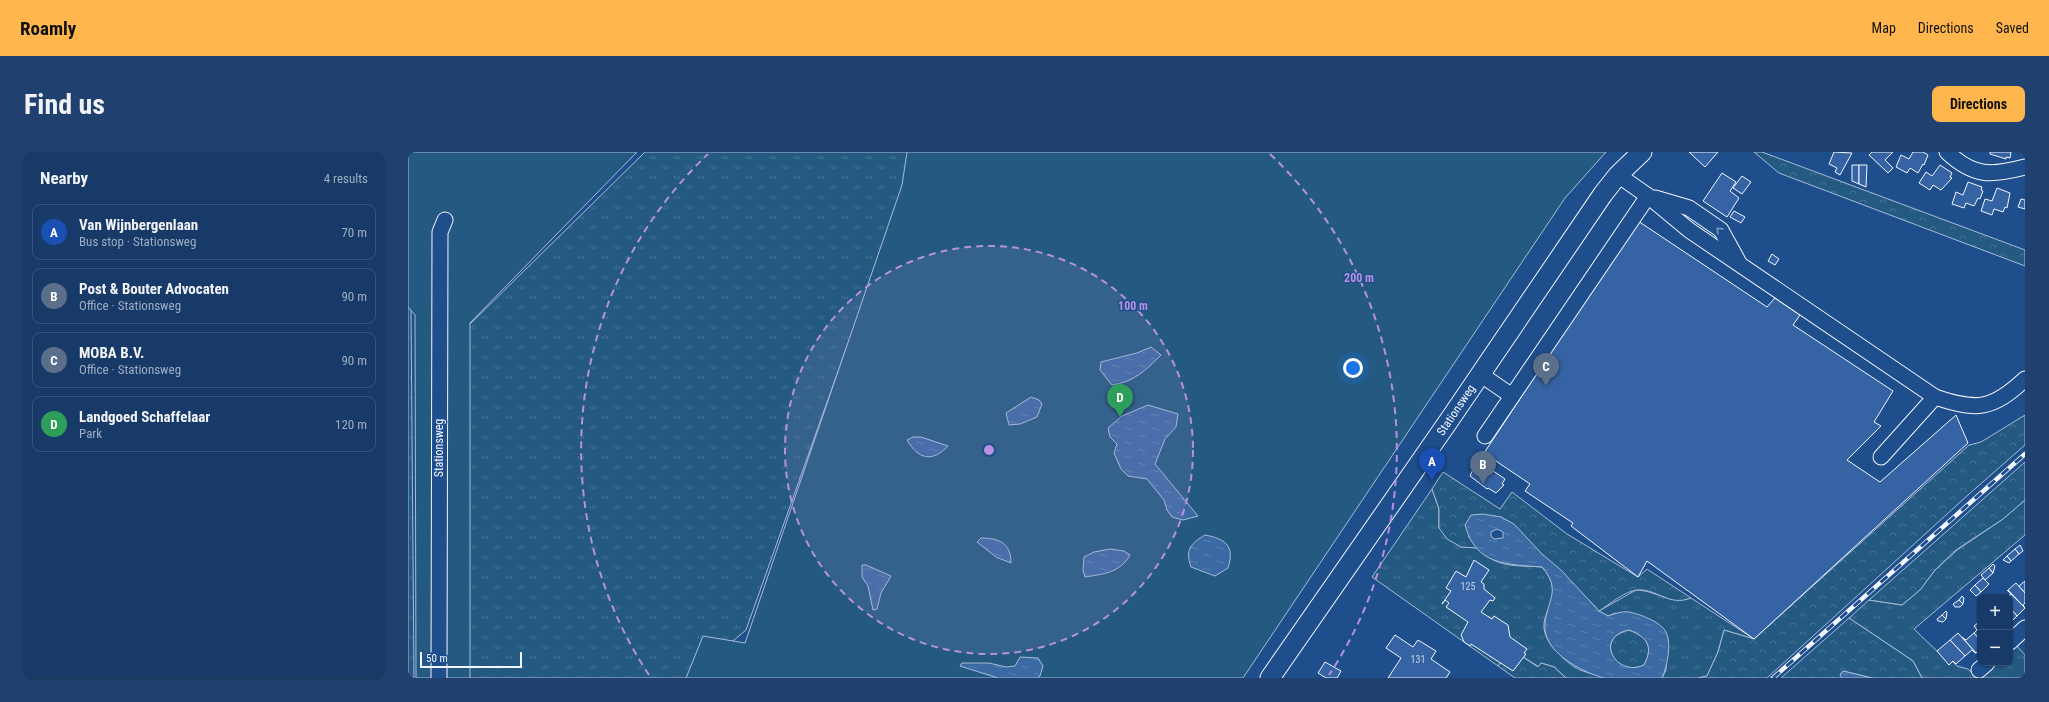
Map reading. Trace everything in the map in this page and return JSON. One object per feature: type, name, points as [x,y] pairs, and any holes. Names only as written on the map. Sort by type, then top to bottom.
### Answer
[{"type":"main road","name":"Stationsweg","points":[[1275,676],[1592,209],[1618,175],[1642,152]]},
{"type":"street","points":[[1947,152],[1974,171],[2000,173],[2025,167]]},
{"type":"street","points":[[1618,175],[1648,196],[1689,208],[1722,230],[1738,263],[1935,397],[1960,406],[1986,406],[2011,393],[2025,379]]},
{"type":"street","points":[[1485,436],[1648,196]]},
{"type":"street","name":"Stationsweg","points":[[439,678],[440,232],[445,220]]},
{"type":"street","points":[[1480,374],[1512,396]]},
{"type":"street","points":[[1881,457],[1935,397]]},
{"type":"street","points":[[2013,639],[2024,630]]},
{"type":"green space","points":[[408,152],[637,152],[470,323],[470,678],[416,678],[415,315],[408,307]]},
{"type":"green space","points":[[645,152],[916,152],[746,630],[689,678],[469,678],[465,329]]},
{"type":"green space","points":[[907,152],[1606,152],[1565,198],[1243,678],[686,678],[703,636],[745,643],[902,185]]},
{"type":"green space","points":[[1754,152],[1762,152],[2025,250],[2025,266],[1779,173]]},
{"type":"green space","points":[[408,303],[411,310],[414,678],[408,678]]},
{"type":"green space","points":[[2025,415],[2025,445],[1767,678],[1698,678],[1707,676],[1718,652],[1724,630],[1754,639],[1969,445],[1981,442]]},
{"type":"green space","points":[[2025,462],[2025,500],[2003,519],[1956,550],[1935,570],[1920,590],[1902,605],[1869,600]]},
{"type":"green space","points":[[1443,472],[1500,509],[1512,492],[1567,534],[1638,577],[1647,569],[1691,598],[1683,600],[1669,599],[1644,590],[1637,590],[1623,595],[1599,611],[1518,530],[1501,517],[1468,536],[1478,548],[1461,547],[1447,539],[1439,528],[1439,509],[1432,489]]},
{"type":"green space","points":[[1432,489],[1439,509],[1439,528],[1461,547],[1478,548],[1492,560],[1508,565],[1542,567],[1549,578],[1553,595],[1545,617],[1544,625],[1545,633],[1548,639],[1559,654],[1571,665],[1580,670],[1604,678],[1566,678],[1554,667],[1541,663],[1539,667],[1511,649],[1498,666],[1372,577]]},
{"type":"green space","points":[[2025,500],[2025,535],[1914,629],[1940,654],[1942,651],[1957,666],[1968,669],[1977,678],[1922,678],[1913,661],[1849,618],[1869,600],[1902,605],[1920,590],[1935,570],[1957,550],[2003,519]]},
{"type":"green space","points":[[1636,590],[1650,592],[1670,599],[1684,600],[1691,598],[1754,639],[1724,630],[1718,652],[1707,676],[1698,678],[1662,678],[1666,670],[1668,639],[1615,613],[1608,616],[1599,611]]},
{"type":"green space","points":[[1849,618],[1913,661],[1922,678],[1872,678],[1843,671],[1840,675],[1843,678],[1781,678]]},
{"type":"green space","points":[[1629,630],[1644,639],[1648,647],[1647,658],[1644,665],[1634,668],[1617,662],[1612,655],[1611,648],[1612,641],[1618,634]]},
{"type":"green space","points":[[2017,646],[2025,655],[2025,678],[1980,678],[1994,666],[2013,666],[2013,649]]},
{"type":"green space","points":[[1511,649],[1538,667],[1541,663],[1554,667],[1566,678],[1515,678],[1498,666]]},
{"type":"water","points":[[1151,347],[1161,355],[1145,370],[1127,381],[1112,385],[1100,370],[1101,362],[1137,353]]},
{"type":"water","points":[[1031,397],[1039,400],[1042,404],[1037,417],[1020,424],[1009,425],[1006,413]]},
{"type":"water","points":[[1148,405],[1178,414],[1176,427],[1165,439],[1155,464],[1198,516],[1183,520],[1172,517],[1167,510],[1164,500],[1147,479],[1128,476],[1121,469],[1114,453],[1117,444],[1110,437],[1108,428],[1122,416]]},
{"type":"water","points":[[913,437],[921,437],[948,446],[931,457],[921,455],[907,440]]},
{"type":"water","points":[[1483,514],[1501,517],[1514,524],[1542,554],[1561,570],[1599,611],[1608,616],[1624,612],[1634,613],[1650,619],[1660,625],[1666,632],[1669,643],[1666,668],[1662,678],[1604,678],[1585,671],[1565,659],[1550,643],[1546,634],[1546,616],[1552,595],[1551,582],[1548,575],[1542,567],[1505,563],[1485,556],[1470,538],[1465,525],[1471,515]],"holes":[[[1497,529],[1503,532],[1503,538],[1494,539],[1491,536],[1491,532]],[[1629,630],[1644,639],[1648,647],[1647,658],[1644,665],[1634,668],[1625,666],[1617,661],[1612,655],[1611,648],[1612,640],[1618,634]]]},
{"type":"water","points":[[1205,535],[1223,541],[1229,549],[1230,560],[1228,568],[1215,576],[1191,567],[1189,561],[1190,548],[1196,541]]},
{"type":"water","points":[[981,538],[993,539],[1003,543],[1009,551],[1011,563],[996,557],[977,542]]},
{"type":"water","points":[[1110,549],[1124,551],[1130,555],[1121,566],[1110,572],[1085,577],[1083,570],[1084,557],[1094,552]]},
{"type":"water","points":[[862,565],[866,565],[891,576],[881,593],[877,609],[873,610],[868,586],[862,577]]},
{"type":"water","points":[[1020,657],[1038,658],[1043,666],[1040,676],[1037,678],[998,678],[960,666],[962,663],[989,663],[1006,667],[1015,666]]},
{"type":"water","points":[[1843,671],[1872,678],[1842,678],[1840,675]]},
{"type":"building","points":[[1689,152],[1718,152],[1705,167]]},
{"type":"building","points":[[1834,152],[1852,153],[1840,175],[1835,172],[1837,168],[1829,164]]},
{"type":"building","points":[[1872,152],[1893,152],[1885,160],[1893,168],[1888,173],[1869,155]]},
{"type":"building","points":[[1913,152],[1923,152],[1928,155],[1924,165],[1923,164],[1918,173],[1910,168],[1907,173],[1896,167],[1901,155],[1909,159]]},
{"type":"building","points":[[1990,152],[2011,152],[2010,158],[2006,157],[2006,159],[1990,154]]},
{"type":"building","points":[[1852,165],[1859,165],[1859,184],[1852,181]]},
{"type":"building","points":[[1859,165],[1867,165],[1866,187],[1859,184]]},
{"type":"building","points":[[1940,165],[1952,173],[1950,177],[1952,178],[1941,190],[1933,185],[1930,190],[1919,183],[1926,172],[1932,176]]},
{"type":"building","points":[[1722,173],[1736,182],[1730,191],[1739,198],[1727,217],[1703,201]]},
{"type":"building","points":[[1742,176],[1751,182],[1742,194],[1733,188]]},
{"type":"building","points":[[1968,182],[1982,187],[1981,190],[1983,191],[1980,199],[1978,198],[1974,206],[1966,203],[1964,208],[1952,204],[1956,192],[1963,195]]},
{"type":"building","points":[[1997,188],[2010,193],[2007,208],[2005,207],[2003,212],[1994,209],[1992,215],[1981,211],[1985,199],[1992,201]]},
{"type":"building","points":[[2021,199],[2025,200],[2025,209],[2018,207]]},
{"type":"building","points":[[1734,211],[1745,217],[1741,223],[1730,217]]},
{"type":"building","points":[[1638,221],[1767,307],[1775,298],[1800,315],[1793,325],[1893,391],[1874,422],[1881,426],[1847,460],[1880,482],[1956,415],[1968,443],[1754,639],[1647,561],[1638,577],[1571,526],[1573,523],[1525,491],[1530,484],[1484,453]]},
{"type":"building","points":[[1772,254],[1779,259],[1775,265],[1768,261]]},
{"type":"building","points":[[1480,462],[1505,479],[1502,484],[1504,485],[1496,493],[1488,488],[1487,489],[1470,476],[1475,465],[1477,467]]},
{"type":"building","points":[[2020,545],[2023,551],[2019,554],[2015,549]]},
{"type":"building","points":[[2015,549],[2019,554],[2011,561],[2007,556]]},
{"type":"building","points":[[2007,556],[2011,561],[2009,563],[2003,560]]},
{"type":"building","points":[[1474,560],[1489,570],[1481,582],[1484,584],[1484,589],[1495,598],[1493,601],[1490,600],[1481,612],[1492,619],[1494,616],[1508,625],[1510,637],[1527,649],[1524,653],[1526,654],[1513,671],[1471,644],[1470,646],[1464,642],[1461,635],[1468,622],[1446,607],[1449,603],[1445,600],[1442,604],[1451,591],[1446,588],[1456,571],[1466,577]]},
{"type":"building","points":[[1993,564],[1995,566],[1993,573],[1989,568]]},
{"type":"building","points":[[1989,568],[1993,573],[1985,580],[1981,575]]},
{"type":"building","points":[[1983,578],[1989,584],[1981,592],[1975,585]]},
{"type":"building","points":[[2025,581],[2025,593],[2019,586]]},
{"type":"building","points":[[2016,583],[2025,593],[2025,603],[2023,605],[2025,608],[2013,594],[2008,590]]},
{"type":"building","points":[[1975,585],[1981,592],[1976,596],[1970,590]]},
{"type":"building","points":[[1962,596],[1964,598],[1963,604],[1959,600]]},
{"type":"building","points":[[2013,596],[2025,608],[2017,616],[2013,611]]},
{"type":"building","points":[[1959,600],[1963,604],[1960,607],[1955,607],[1953,604]]},
{"type":"building","points":[[1946,611],[1947,613],[1946,619],[1942,615]]},
{"type":"building","points":[[2013,611],[2017,616],[2013,620]]},
{"type":"building","points":[[1942,615],[1946,619],[1943,622],[1938,621],[1937,619]]},
{"type":"building","points":[[1958,633],[1976,653],[1972,650],[1965,656],[1950,640]]},
{"type":"building","points":[[1974,633],[1977,636],[1976,653],[1962,637],[1966,640]]},
{"type":"building","points":[[1395,635],[1413,647],[1418,640],[1436,651],[1431,659],[1450,672],[1446,678],[1388,678],[1401,658],[1386,648]]},
{"type":"building","points":[[1950,640],[1965,656],[1956,664],[1953,661],[1949,665],[1937,651]]},
{"type":"building","points":[[1325,662],[1341,671],[1337,678],[1326,678],[1318,673]]},
{"type":"railway","points":[[1773,678],[2025,454]]},
{"type":"place","name":"MOBA B.V.","points":[[1546,386]]},
{"type":"place","name":"Landgoed Schaffelaar","points":[[1120,417]]},
{"type":"place","name":"Van Wijnbergenlaan","points":[[1432,481]]},
{"type":"place","name":"Post & Bouter Advocaten","points":[[1483,484]]}]
